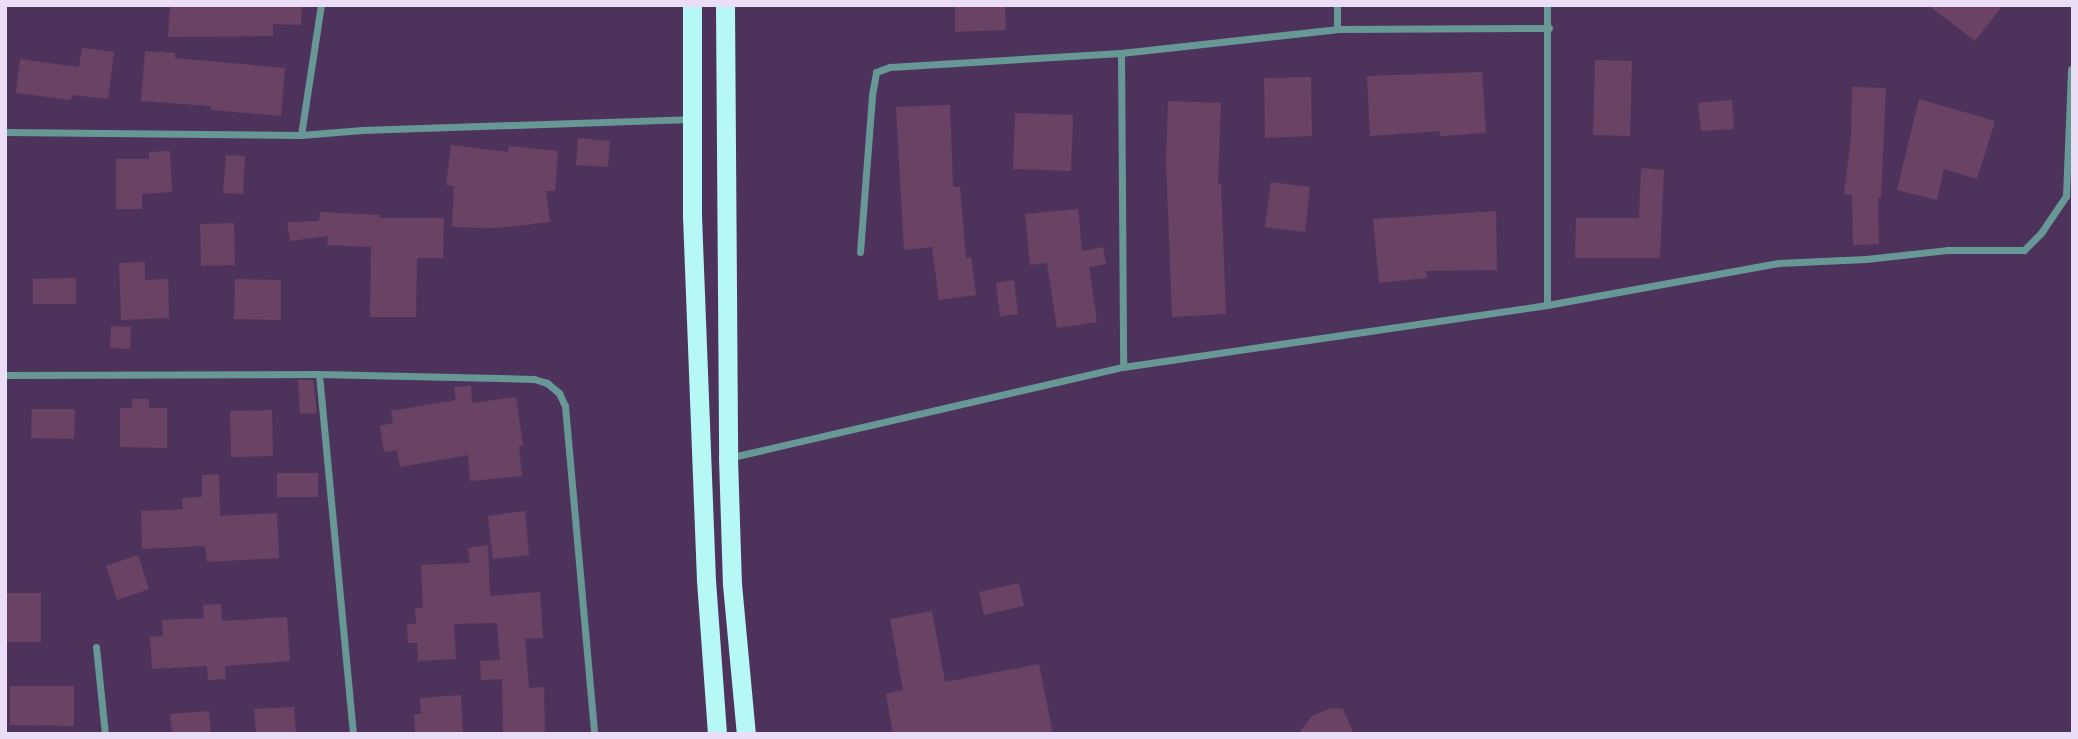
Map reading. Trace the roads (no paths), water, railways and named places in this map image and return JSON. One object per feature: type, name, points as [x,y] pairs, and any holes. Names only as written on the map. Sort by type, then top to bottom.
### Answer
[{"type":"highway","points":[[692,5],[692,216],[706,580],[717,734]]},
{"type":"highway","points":[[725,5],[728,458],[732,584],[746,734]]},
{"type":"street","points":[[301,135],[321,5]]},
{"type":"street","points":[[1337,5],[1337,29]]},
{"type":"street","points":[[1547,5],[1547,305]]},
{"type":"street","points":[[860,252],[876,72],[890,67],[1121,52],[1337,29],[1549,28]]},
{"type":"street","points":[[1121,52],[1123,367]]},
{"type":"street","points":[[728,458],[1123,367],[1547,305],[1778,263],[1866,259],[1947,250],[2024,250],[2041,233],[2066,196],[2071,69]]},
{"type":"street","points":[[5,132],[301,135],[362,130],[693,119]]},
{"type":"street","points":[[5,375],[319,374],[534,379],[559,393],[565,407],[594,734]]},
{"type":"street","points":[[319,374],[354,734]]},
{"type":"street","points":[[96,647],[105,734]]}]
